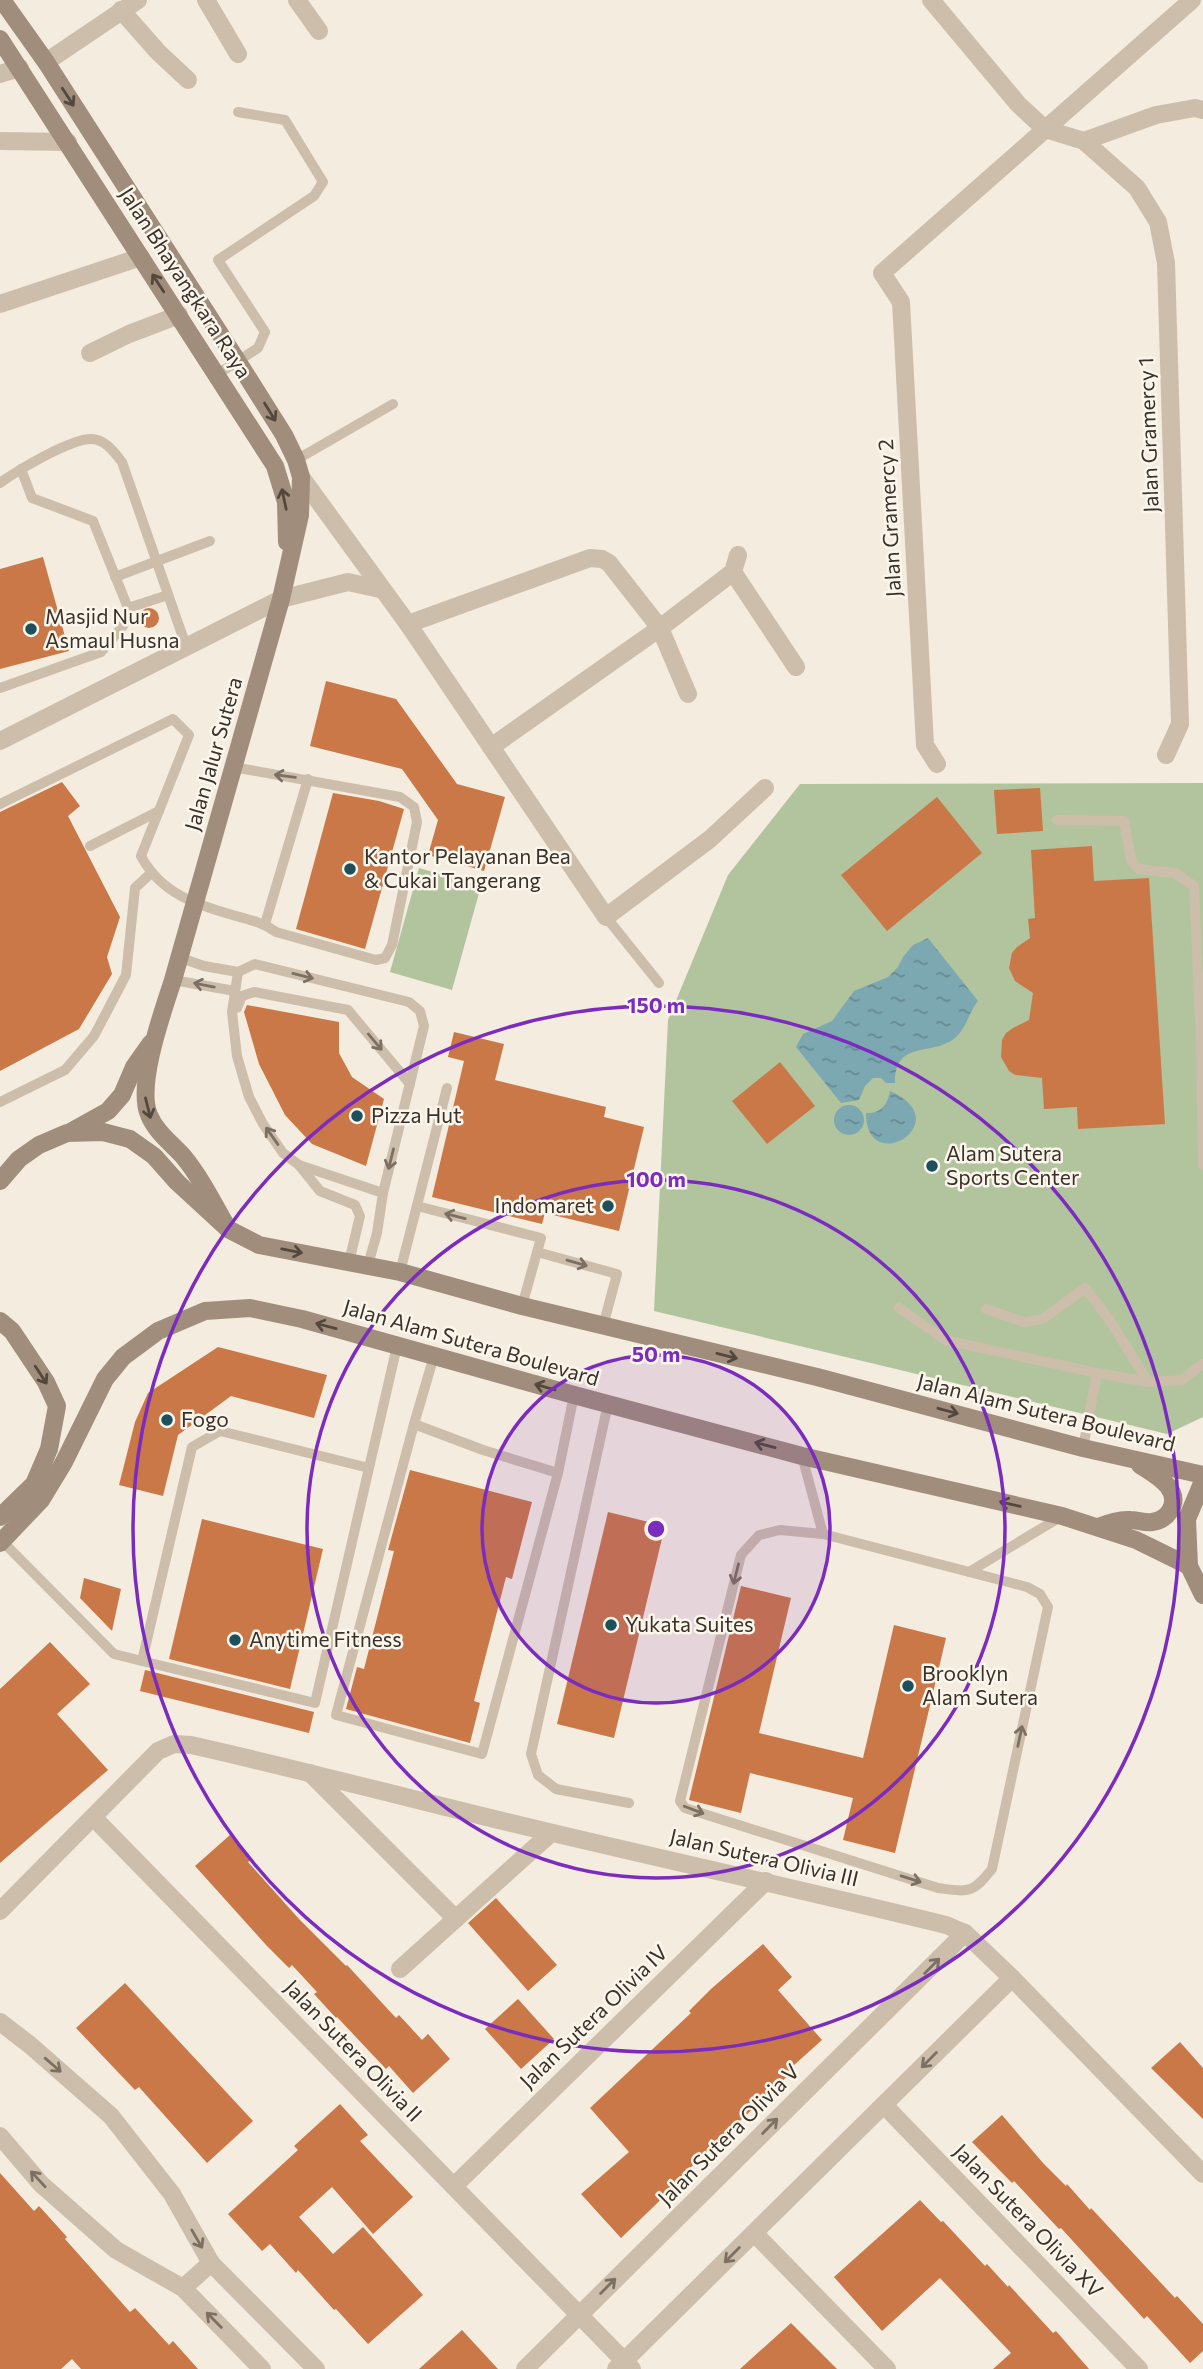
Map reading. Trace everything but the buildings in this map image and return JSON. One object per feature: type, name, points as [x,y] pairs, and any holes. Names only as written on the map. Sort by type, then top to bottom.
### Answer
[{"type":"main road","name":"Jalan Bhayangkara Raya","points":[[2,0],[46,62],[238,362],[284,435],[299,468]]},
{"type":"main road","name":"Jalan Bhayangkara Raya","points":[[0,39],[275,466],[286,502],[287,567]]},
{"type":"main road","points":[[20,68],[46,62]]},
{"type":"main road","name":"Jalan Jalur Sutera","points":[[228,1229],[203,1184],[158,1130],[148,1114],[145,1100],[153,1041],[173,980],[281,599],[300,515],[299,468]]},
{"type":"main road","name":"Jalan Jalur Sutera","points":[[0,1181],[19,1159],[39,1145],[108,1111],[122,1095],[134,1067],[153,1041]]},
{"type":"main road","name":"Jalan Jalur Sutera","points":[[67,1133],[103,1132],[130,1139],[154,1156],[177,1182],[228,1229]]},
{"type":"main road","name":"Jalan Alam Sutera Boulevard","points":[[228,1229],[259,1245],[400,1272],[522,1306],[817,1377],[1083,1448],[1203,1475]]},
{"type":"main road","name":"Jalan Alam Sutera Boulevard","points":[[1,1542],[47,1490],[105,1379],[123,1357],[158,1331],[205,1311],[250,1308],[302,1319],[802,1455],[1062,1516],[1136,1540],[1189,1566]]},
{"type":"main road","points":[[0,1321],[12,1331],[46,1382],[57,1405],[50,1449],[34,1484],[0,1517]]},
{"type":"main road","points":[[1098,1527],[1118,1520],[1151,1523],[1161,1520],[1173,1505],[1170,1488],[1131,1460]]},
{"type":"main road","points":[[1203,1481],[1187,1519],[1189,1566],[1203,1595]]},
{"type":"street","points":[[46,62],[138,0]]},
{"type":"street","points":[[206,0],[238,54]]},
{"type":"street","points":[[297,0],[319,32]]},
{"type":"street","points":[[931,0],[1018,104],[1045,129],[1084,141],[1156,115],[1195,108],[1203,110]]},
{"type":"street","points":[[1045,129],[1192,0]]},
{"type":"street","points":[[121,10],[158,52],[188,80]]},
{"type":"street","points":[[0,74],[20,68]]},
{"type":"street","name":"Jalan Gramercy 2","points":[[937,764],[925,745],[901,302],[882,272],[1045,129]]},
{"type":"street","points":[[0,141],[68,142]]},
{"type":"street","name":"Jalan Gramercy 1","points":[[1084,141],[1137,188],[1158,222],[1166,263],[1181,724],[1166,755]]},
{"type":"street","points":[[0,304],[141,257]]},
{"type":"street","points":[[90,353],[129,334],[179,316]]},
{"type":"street","points":[[299,468],[606,917],[710,839],[765,788]]},
{"type":"street","points":[[408,624],[597,557],[609,563],[660,628],[688,694]]},
{"type":"street","points":[[491,747],[660,628],[735,563],[796,667]]},
{"type":"street","points":[[0,741],[281,599],[348,582],[380,589]]},
{"type":"street","name":"Jalan Sutera Olivia III","points":[[94,1818],[158,1751],[174,1744],[191,1745],[309,1771],[551,1833],[765,1881],[946,1925],[965,1933]]},
{"type":"street","points":[[309,1771],[456,1919]]},
{"type":"street","points":[[0,1911],[94,1818]]},
{"type":"street","name":"Jalan Sutera Olivia II","points":[[94,1818],[579,2315],[624,2366]]},
{"type":"street","points":[[400,1969],[551,1833]]},
{"type":"street","name":"Jalan Sutera Olivia IV","points":[[454,2186],[765,1881]]},
{"type":"street","points":[[965,1933],[1203,2174]]},
{"type":"street","name":"Jalan Sutera Olivia V","points":[[525,2369],[965,1933]]},
{"type":"street","points":[[624,2366],[754,2233],[1012,1978]]},
{"type":"street","points":[[0,2022],[111,2116],[172,2194],[211,2263],[316,2369]]},
{"type":"street","name":"Jalan Sutera Olivia XV","points":[[884,2105],[1139,2369]]},
{"type":"street","points":[[0,2136],[41,2183],[116,2250],[183,2288],[262,2369]]},
{"type":"street","points":[[754,2233],[887,2369]]},
{"type":"street","points":[[183,2288],[211,2263]]},
{"type":"lane","points":[[216,375],[258,348],[265,332],[218,260],[314,196],[323,182],[285,120],[238,112]]},
{"type":"lane","points":[[299,468],[393,404]]},
{"type":"lane","points":[[0,483],[21,469],[78,441],[101,441],[113,449],[122,462],[186,646]]},
{"type":"lane","points":[[0,688],[101,652],[123,626],[128,608],[93,521],[32,498],[21,469]]},
{"type":"lane","points":[[115,577],[211,541]]},
{"type":"lane","points":[[128,608],[168,595]]},
{"type":"lane","points":[[0,804],[173,719],[189,735],[141,856],[150,874],[194,904],[265,924],[276,932],[376,960],[388,955],[393,945],[417,822],[414,807],[400,797],[233,767]]},
{"type":"lane","points":[[265,924],[308,779]]},
{"type":"lane","points":[[90,846],[159,811]]},
{"type":"lane","points":[[1057,820],[1124,821],[1130,860],[1139,869],[1175,873],[1194,886],[1202,1043],[1203,1165]]},
{"type":"lane","points":[[0,1102],[65,1070],[94,1037],[126,975],[135,888],[150,874]]},
{"type":"lane","points":[[606,917],[659,984]]},
{"type":"lane","points":[[178,957],[204,966],[237,972],[255,964],[409,1002],[420,1011],[424,1026],[368,1265]]},
{"type":"lane","points":[[237,972],[232,1012],[237,1056],[249,1097],[263,1124],[284,1153],[299,1165],[320,1191],[355,1205],[360,1216],[349,1262]]},
{"type":"lane","points":[[173,980],[235,991]]},
{"type":"lane","points":[[237,1056],[244,1050],[237,1006],[242,996],[254,992],[348,1010],[410,1084]]},
{"type":"lane","points":[[400,1272],[417,1206],[433,1167],[442,1129],[447,1088]]},
{"type":"lane","points":[[299,1165],[383,1193]]},
{"type":"lane","points":[[417,1206],[541,1238],[522,1306]]},
{"type":"lane","points":[[537,1252],[617,1274],[603,1326]]},
{"type":"lane","points":[[986,1309],[1024,1322],[1043,1319],[1085,1288],[1109,1319],[1148,1382]]},
{"type":"lane","points":[[899,1308],[946,1340],[1097,1373],[1148,1382],[1182,1380],[1203,1364]]},
{"type":"lane","points":[[1,1542],[114,1654],[315,1703],[397,1346]]},
{"type":"lane","points":[[434,1356],[336,1715],[482,1754],[558,1473],[574,1395]]},
{"type":"lane","points":[[1083,1448],[1097,1373]]},
{"type":"lane","points":[[608,1404],[531,1754],[538,1775],[556,1790],[629,1803]]},
{"type":"lane","points":[[415,1424],[483,1450],[558,1473]]},
{"type":"lane","points":[[142,1661],[192,1447],[220,1431],[369,1468]]},
{"type":"lane","points":[[802,1455],[823,1534]]},
{"type":"lane","points":[[969,1572],[1062,1516]]},
{"type":"lane","points":[[780,1530],[823,1534],[1027,1587],[1040,1594],[1048,1607],[992,1869],[978,1887],[960,1891],[938,1888],[685,1808],[680,1801],[741,1555],[760,1535],[780,1530]]},
{"type":"green space","name":"Alam Sutera Sports Center","points":[[1203,783],[1203,1417],[1167,1434],[654,1311],[668,1020],[728,875],[800,784]]},
{"type":"green space","points":[[419,868],[481,886],[452,990],[390,972]]},
{"type":"water","points":[[928,938],[978,1001],[955,1038],[946,1044],[908,1054],[901,1060],[895,1083],[873,1078],[865,1086],[859,1100],[841,1103],[796,1047],[803,1034],[832,1021],[854,991],[888,977],[913,945]]},
{"type":"water","points":[[890,1091],[909,1104],[916,1117],[913,1129],[904,1138],[892,1143],[880,1142],[870,1132],[866,1113],[876,1112],[883,1107]]},
{"type":"water","points":[[849,1105],[860,1109],[864,1120],[860,1131],[849,1135],[838,1131],[834,1120],[838,1109]]},
{"type":"place","name":"Masjid Nur Asmaul Husna","points":[[31,629]]},
{"type":"place","name":"Kantor Pelayanan Bea & Cukai Tangerang","points":[[350,869]]},
{"type":"place","name":"Pizza Hut","points":[[357,1116]]},
{"type":"place","name":"Alam Sutera Sports Center","points":[[932,1166]]},
{"type":"place","name":"Indomaret","points":[[608,1206]]},
{"type":"place","name":"Fogo","points":[[167,1420]]},
{"type":"place","name":"Yukata Suites","points":[[611,1625]]},
{"type":"place","name":"Anytime Fitness","points":[[235,1640]]},
{"type":"place","name":"Brooklyn Alam Sutera","points":[[908,1686]]}]
